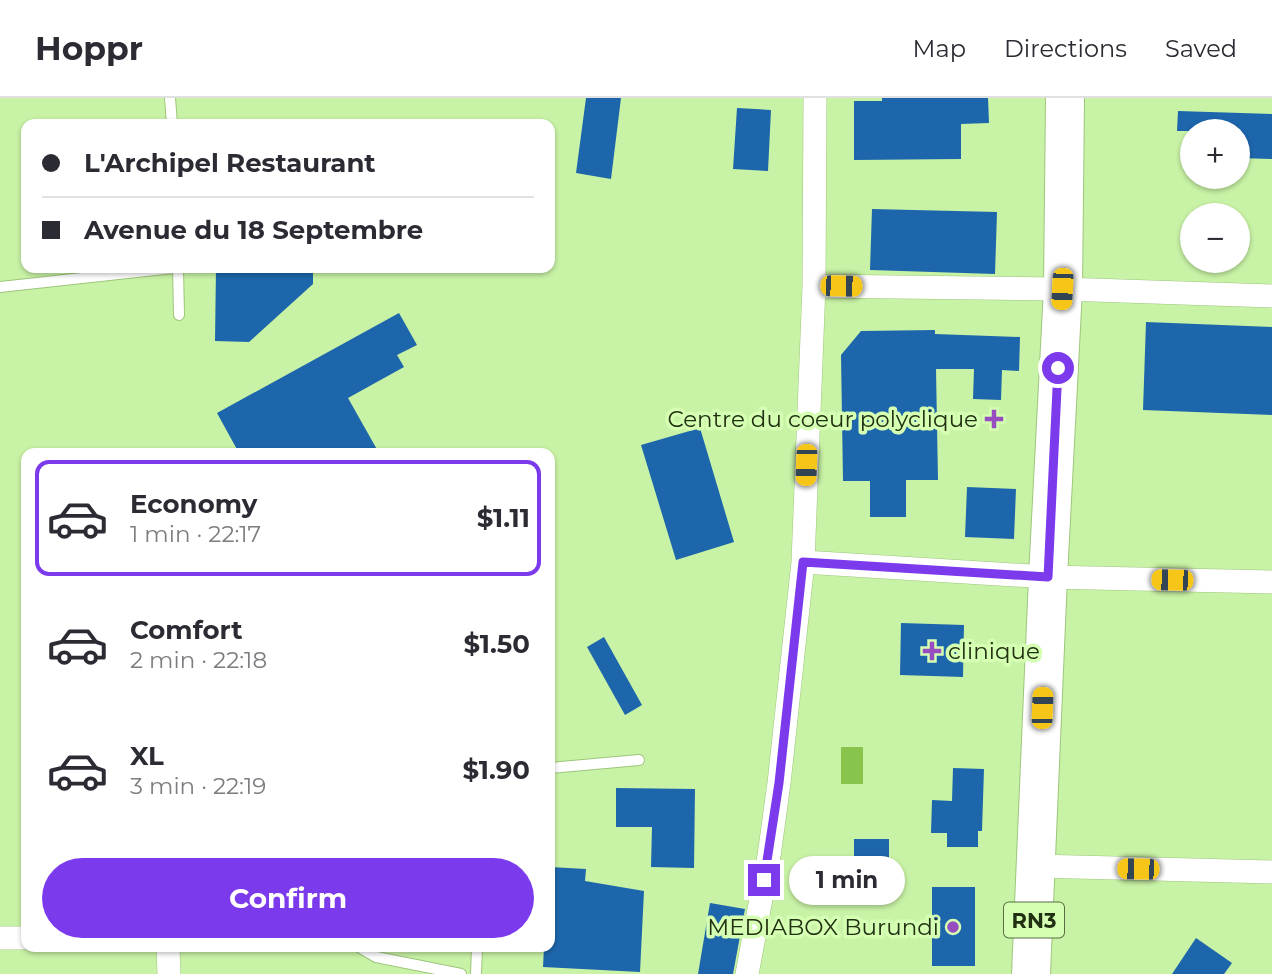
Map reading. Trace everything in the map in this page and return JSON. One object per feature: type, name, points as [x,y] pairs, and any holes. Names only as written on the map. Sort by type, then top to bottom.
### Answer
[{"type":"highway","name":"RN3","points":[[1031,974],[1062,289],[1065,98]]},
{"type":"street","points":[[747,974],[769,856],[779,783],[803,562],[814,286],[815,98]]},
{"type":"street","points":[[814,286],[1062,289],[1272,296]]},
{"type":"street","points":[[803,562],[1048,577],[1272,582]]},
{"type":"street","points":[[1036,866],[1272,872]]},
{"type":"street","points":[[0,938],[21,938]]},
{"type":"street","points":[[168,952],[169,974]]},
{"type":"lane","points":[[170,98],[172,119]]},
{"type":"lane","points":[[0,287],[130,273]]},
{"type":"lane","points":[[176,273],[179,315]]},
{"type":"lane","points":[[555,768],[639,760]]},
{"type":"lane","points":[[368,952],[376,957],[461,974]]},
{"type":"lane","points":[[476,974],[477,952]]},
{"type":"shaded area","points":[[841,747],[863,747],[863,784],[841,784]]},
{"type":"building","points":[[586,98],[621,98],[611,179],[576,173]]},
{"type":"building","points":[[882,98],[988,98],[989,123],[961,124],[961,159],[854,160],[854,101],[882,101]]},
{"type":"building","points":[[737,108],[771,110],[768,171],[733,169]]},
{"type":"building","points":[[1178,111],[1272,114],[1272,159],[1250,158],[1250,119],[1180,119],[1180,131],[1177,131]]},
{"type":"building","points":[[872,209],[997,212],[995,274],[870,270]]},
{"type":"building","points":[[216,273],[313,273],[313,284],[249,342],[215,341]]},
{"type":"building","points":[[399,313],[417,345],[397,355],[404,367],[348,398],[376,448],[236,448],[217,413]]},
{"type":"building","points":[[1146,322],[1272,327],[1272,415],[1143,410]]},
{"type":"building","points":[[935,330],[935,334],[1020,337],[1019,371],[1002,370],[1001,400],[973,399],[974,369],[936,369],[938,480],[906,480],[906,517],[870,517],[870,481],[843,481],[841,355],[861,331]]},
{"type":"building","points":[[700,428],[734,542],[676,560],[641,445]]},
{"type":"building","points":[[967,487],[1016,489],[1014,539],[965,537]]},
{"type":"building","points":[[901,623],[964,625],[963,677],[900,675]]},
{"type":"building","points":[[604,637],[642,705],[625,715],[587,647]]},
{"type":"building","points":[[953,768],[984,769],[982,831],[978,831],[978,847],[947,847],[947,833],[931,833],[932,800],[952,801]]},
{"type":"building","points":[[616,788],[695,789],[694,868],[651,867],[652,827],[616,827]]},
{"type":"building","points":[[854,839],[889,839],[889,858],[854,858]]},
{"type":"building","points":[[555,867],[586,869],[585,881],[644,891],[640,972],[543,967],[544,952],[555,952]]},
{"type":"building","name":"MEDIABOX Burundi","points":[[932,887],[975,887],[975,966],[932,966]]},
{"type":"building","points":[[710,903],[745,909],[733,974],[698,974]]},
{"type":"building","points":[[1196,938],[1232,963],[1224,974],[1172,974]]},
{"type":"place","name":"Centre du coeur polyclique","points":[[994,419]]},
{"type":"place","name":"clinique","points":[[932,651]]},
{"type":"place","name":"MEDIABOX Burundi","points":[[953,927]]},
{"type":"route","points":[[764,880],[779,783],[803,562],[1048,577],[1058,368]]}]
